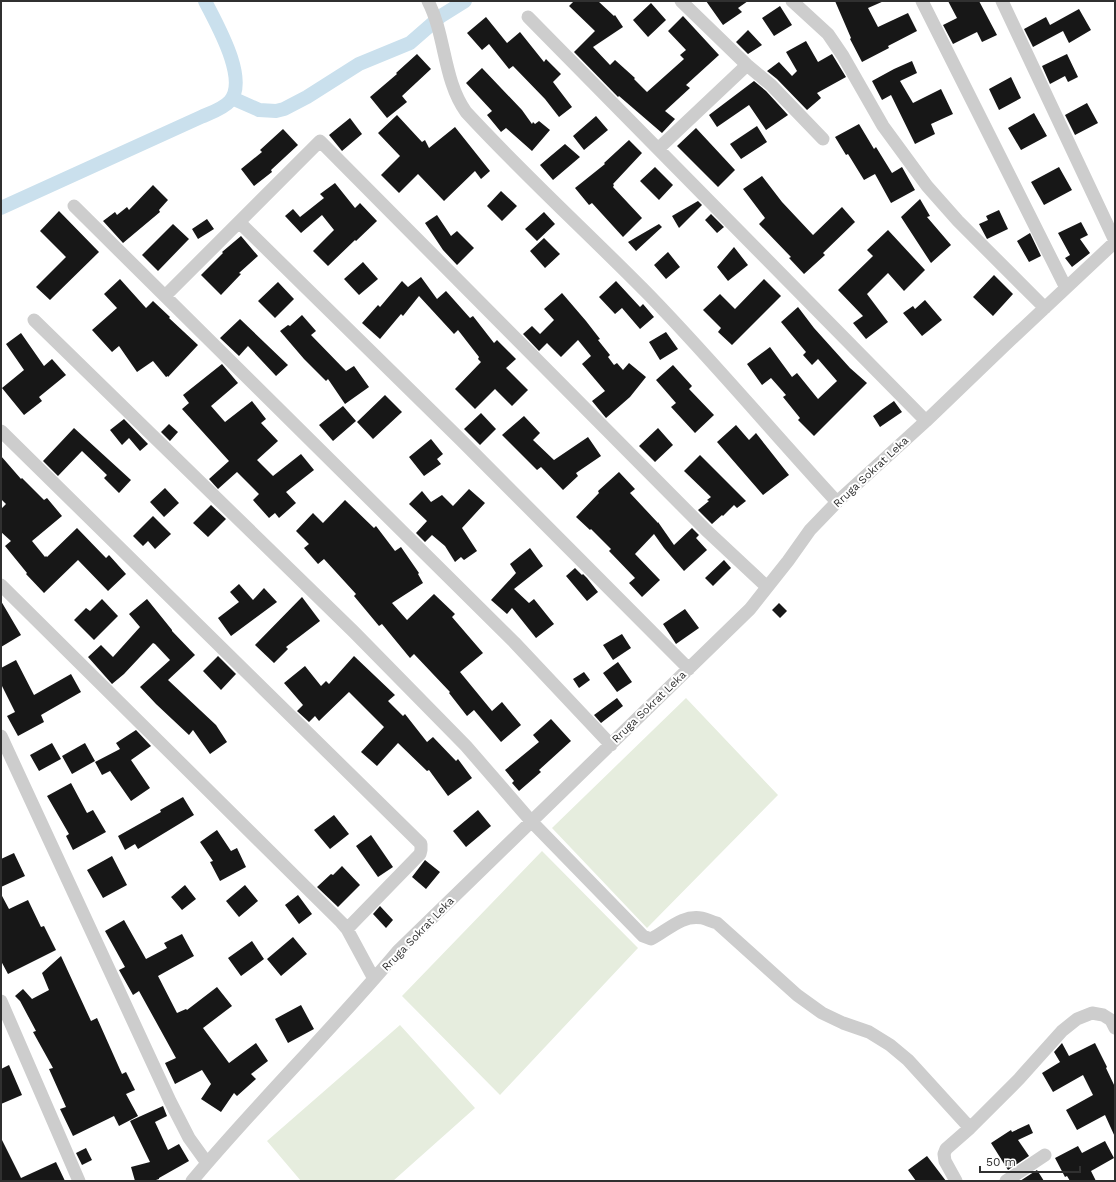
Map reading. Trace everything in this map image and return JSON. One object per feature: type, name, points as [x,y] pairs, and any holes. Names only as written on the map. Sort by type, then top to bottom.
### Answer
[{"type":"street","points":[[428,1],[438,30],[454,92],[466,112],[650,297],[838,502]]},
{"type":"street","points":[[681,1],[746,65],[771,85],[822,139]]},
{"type":"street","points":[[792,1],[828,34],[843,56],[883,126],[927,186],[958,221],[1045,308]]},
{"type":"street","points":[[922,1],[1066,288]]},
{"type":"street","points":[[1002,1],[1115,242]]},
{"type":"street","points":[[528,17],[926,421]]},
{"type":"street","points":[[658,149],[746,65]]},
{"type":"street","points":[[165,296],[320,141],[706,530],[767,587]]},
{"type":"street","points":[[74,206],[514,642],[611,745]]},
{"type":"street","points":[[239,222],[427,406],[689,668]]},
{"type":"street","name":"Rruga Sokrat Leka","points":[[192,1181],[408,941],[479,874],[531,821],[745,614],[810,530],[1115,242]]},
{"type":"street","points":[[34,320],[354,632],[466,746],[531,821],[643,936],[651,939],[679,922],[690,918],[702,918],[717,923],[797,995],[822,1013],[843,1023],[869,1032],[890,1045],[908,1060],[966,1124]]},
{"type":"street","points":[[1,431],[419,842],[422,847],[420,854],[346,929]]},
{"type":"street","points":[[1,585],[341,922],[374,979]]},
{"type":"street","points":[[1,736],[170,1101],[189,1138],[207,1163]]},
{"type":"street","points":[[1,1001],[79,1181]]},
{"type":"street","points":[[956,1181],[945,1161],[944,1154],[946,1149],[966,1124],[1019,1078],[1062,1031],[1077,1019],[1092,1013],[1102,1015],[1111,1020],[1115,1028]]},
{"type":"street","points":[[1006,1181],[1045,1155]]},
{"type":"green space","points":[[686,698],[778,795],[647,928],[552,828]]},
{"type":"green space","points":[[542,851],[638,948],[500,1095],[402,996]]},
{"type":"green space","points":[[400,1025],[475,1108],[393,1181],[301,1181],[267,1141]]},
{"type":"building","points":[[574,1],[598,1],[614,16],[615,15],[623,27],[593,47],[610,65],[615,60],[635,78],[634,79],[647,92],[684,59],[680,55],[686,50],[668,31],[683,16],[719,55],[686,85],[690,88],[665,111],[675,119],[662,133],[619,96],[618,97],[574,52],[595,31],[569,6]]},
{"type":"building","points":[[706,1],[748,1],[738,8],[742,12],[723,25]]},
{"type":"building","points":[[835,1],[884,1],[868,8],[878,27],[908,13],[917,31],[862,62],[850,39],[851,38]]},
{"type":"building","points":[[948,1],[979,1],[997,35],[982,42],[977,32],[953,44],[943,25],[957,18]]},
{"type":"building","points":[[651,3],[666,20],[648,37],[633,20]]},
{"type":"building","points":[[780,6],[792,25],[774,36],[762,18]]},
{"type":"building","points":[[1079,9],[1091,30],[1069,43],[1063,31],[1033,47],[1024,29],[1046,17],[1050,25]]},
{"type":"building","points":[[486,17],[507,43],[520,32],[544,62],[546,59],[561,74],[553,82],[572,107],[559,117],[545,99],[513,66],[509,69],[489,44],[482,50],[467,33]]},
{"type":"building","points":[[748,30],[762,45],[748,54],[736,42]]},
{"type":"building","points":[[806,41],[818,62],[832,54],[846,77],[817,93],[821,98],[807,110],[777,79],[767,71],[779,62],[792,76],[797,71],[786,52]]},
{"type":"building","points":[[417,54],[431,69],[402,96],[407,102],[387,118],[370,97],[397,74],[396,73]]},
{"type":"building","points":[[1067,54],[1078,77],[1068,82],[1065,76],[1050,84],[1042,66]]},
{"type":"building","points":[[912,61],[917,73],[900,81],[913,103],[941,89],[953,114],[931,124],[935,134],[915,144],[891,95],[882,100],[872,81]]},
{"type":"building","points":[[482,68],[522,110],[532,124],[533,122],[535,124],[539,121],[550,130],[532,151],[506,128],[501,132],[487,115],[492,111],[466,83]]},
{"type":"building","points":[[1011,77],[1021,98],[999,110],[989,89]]},
{"type":"building","points":[[754,81],[766,91],[788,115],[766,130],[749,105],[717,127],[709,115]]},
{"type":"building","points":[[1087,103],[1098,123],[1075,135],[1065,115]]},
{"type":"building","points":[[1034,113],[1047,136],[1021,150],[1008,128]]},
{"type":"building","points":[[397,115],[422,142],[425,140],[429,148],[455,127],[490,171],[481,179],[475,171],[444,201],[418,174],[399,193],[381,175],[400,156],[378,133]]},
{"type":"building","points":[[596,116],[608,130],[584,150],[573,136]]},
{"type":"building","points":[[350,118],[362,134],[342,151],[329,135]]},
{"type":"building","points":[[859,124],[874,149],[876,147],[892,173],[902,167],[915,190],[891,203],[875,174],[864,180],[848,154],[846,155],[835,137]]},
{"type":"building","points":[[757,126],[767,142],[741,159],[730,144]]},
{"type":"building","points":[[696,128],[735,170],[718,187],[677,146]]},
{"type":"building","points":[[283,129],[298,145],[271,170],[272,172],[254,186],[241,169],[262,152],[260,150]]},
{"type":"building","points":[[629,140],[642,153],[613,184],[613,187],[642,218],[623,237],[592,203],[589,205],[575,188],[605,164],[604,163]]},
{"type":"building","points":[[565,144],[580,157],[553,180],[540,165]]},
{"type":"building","points":[[655,167],[673,185],[659,200],[640,181]]},
{"type":"building","points":[[1059,167],[1072,190],[1044,205],[1031,182]]},
{"type":"building","points":[[762,176],[782,202],[813,235],[842,207],[855,222],[823,253],[825,255],[804,274],[789,258],[791,257],[759,224],[765,218],[743,189]]},
{"type":"building","points":[[335,183],[355,208],[360,203],[377,221],[328,266],[313,251],[334,230],[322,215],[301,233],[285,216],[293,209],[300,217],[324,198],[320,194]]},
{"type":"building","points":[[153,185],[168,200],[159,210],[160,212],[123,243],[103,221],[115,212],[117,215],[127,207],[129,210]]},
{"type":"building","points":[[501,191],[517,206],[502,221],[487,206]]},
{"type":"building","points":[[920,199],[930,216],[927,217],[951,245],[931,263],[901,217]]},
{"type":"building","points":[[698,201],[702,205],[679,228],[672,216]]},
{"type":"building","points":[[999,210],[1008,229],[987,239],[979,224],[988,220],[986,216]]},
{"type":"building","points":[[59,211],[99,252],[50,300],[36,287],[66,257],[40,231]]},
{"type":"building","points":[[544,212],[555,224],[537,241],[525,229]]},
{"type":"building","points":[[711,214],[724,227],[717,233],[705,220]]},
{"type":"building","points":[[437,215],[451,236],[457,231],[474,248],[457,265],[443,250],[425,223]]},
{"type":"building","points":[[207,219],[214,229],[198,239],[192,229]]},
{"type":"building","points":[[1081,222],[1088,235],[1080,239],[1090,253],[1072,267],[1065,258],[1070,255],[1058,233]]},
{"type":"building","points":[[173,224],[189,239],[158,271],[142,255]]},
{"type":"building","points":[[659,224],[662,227],[636,251],[628,242]]},
{"type":"building","points":[[888,230],[925,270],[904,291],[888,273],[867,294],[888,322],[866,339],[853,323],[863,316],[838,290],[873,256],[867,250]]},
{"type":"building","points":[[1030,233],[1041,256],[1029,262],[1017,241]]},
{"type":"building","points":[[241,236],[258,256],[239,273],[241,274],[221,295],[201,275],[223,253],[222,252]]},
{"type":"building","points":[[544,238],[560,254],[545,268],[530,251]]},
{"type":"building","points":[[734,247],[748,265],[728,281],[717,267]]},
{"type":"building","points":[[668,252],[680,267],[666,279],[654,265]]},
{"type":"building","points":[[363,262],[378,279],[359,295],[344,279]]},
{"type":"building","points":[[994,275],[1013,294],[993,316],[973,297]]},
{"type":"building","points":[[421,277],[437,299],[446,291],[470,318],[473,316],[494,343],[497,340],[516,359],[506,368],[528,390],[512,406],[495,389],[475,409],[455,389],[481,362],[478,359],[479,357],[458,330],[454,334],[419,296],[403,316],[401,314],[380,339],[362,323],[378,305],[380,307],[402,281],[408,287]]},
{"type":"building","points":[[120,279],[146,308],[153,301],[198,345],[168,377],[166,377],[153,361],[137,372],[119,346],[112,352],[92,330],[117,308],[104,294]]},
{"type":"building","points":[[764,279],[781,296],[732,345],[718,332],[721,328],[703,310],[720,294],[735,309]]},
{"type":"building","points":[[616,281],[640,307],[643,304],[654,317],[640,329],[622,308],[615,314],[599,297]]},
{"type":"building","points":[[278,282],[294,299],[275,318],[258,301]]},
{"type":"building","points":[[562,293],[600,339],[598,340],[610,355],[608,357],[614,365],[617,363],[623,370],[629,363],[646,377],[630,397],[606,418],[592,401],[605,391],[582,364],[591,356],[578,340],[561,357],[547,343],[539,351],[523,334],[532,326],[540,334],[554,320],[544,309]]},
{"type":"building","points":[[925,300],[942,320],[922,336],[903,313],[913,306],[915,309]]},
{"type":"building","points":[[798,307],[814,328],[850,368],[867,383],[814,436],[798,420],[800,418],[783,397],[786,395],[771,378],[762,385],[747,364],[770,347],[792,377],[797,373],[818,399],[837,381],[818,359],[812,365],[803,355],[806,352],[781,322]]},
{"type":"building","points":[[302,315],[316,331],[311,335],[346,371],[354,366],[369,387],[345,404],[328,379],[326,381],[304,359],[280,331],[288,325],[290,326]]},
{"type":"building","points":[[240,319],[288,365],[276,376],[248,346],[239,356],[220,338]]},
{"type":"building","points":[[666,332],[678,349],[660,360],[649,342]]},
{"type":"building","points":[[21,333],[44,366],[52,359],[66,375],[39,397],[42,401],[24,415],[2,388],[24,370],[6,344]]},
{"type":"building","points":[[222,364],[238,383],[211,406],[225,422],[252,401],[266,419],[261,423],[278,441],[257,460],[273,476],[301,454],[314,470],[286,492],[296,503],[279,518],[275,513],[269,518],[253,500],[259,494],[237,472],[218,489],[209,479],[229,461],[182,409],[189,403],[183,395]]},
{"type":"building","points":[[673,365],[692,386],[689,389],[714,415],[695,433],[671,407],[676,403],[656,380]]},
{"type":"building","points":[[385,395],[402,412],[373,439],[357,422]]},
{"type":"building","points":[[894,401],[902,412],[880,427],[873,416]]},
{"type":"building","points":[[343,406],[356,421],[333,441],[319,425]]},
{"type":"building","points":[[481,413],[496,429],[480,445],[464,429]]},
{"type":"building","points":[[524,416],[540,433],[533,440],[554,460],[588,437],[601,456],[576,473],[578,476],[563,490],[541,467],[537,470],[502,435]]},
{"type":"building","points":[[124,419],[148,444],[140,451],[129,438],[122,445],[110,430]]},
{"type":"building","points":[[169,424],[178,432],[170,441],[161,432]]},
{"type":"building","points":[[736,425],[749,440],[756,433],[789,475],[763,495],[717,442]]},
{"type":"building","points":[[74,428],[131,480],[119,493],[104,478],[107,475],[82,451],[58,476],[43,461]]},
{"type":"building","points":[[658,428],[673,445],[655,462],[639,446]]},
{"type":"building","points":[[431,439],[443,454],[437,459],[441,464],[424,476],[409,457]]},
{"type":"building","points":[[700,455],[746,501],[737,508],[734,505],[712,524],[698,510],[709,501],[707,500],[711,497],[684,471]]},
{"type":"building","points":[[1,456],[21,479],[22,478],[44,500],[47,498],[62,516],[32,541],[45,557],[47,557],[77,528],[106,558],[109,555],[126,574],[108,591],[78,560],[44,593],[26,574],[27,573],[5,546],[11,541],[1,532],[1,509],[6,504],[1,499]]},
{"type":"building","points":[[619,472],[635,489],[630,493],[658,522],[674,545],[692,528],[699,535],[696,538],[707,550],[684,571],[654,534],[635,554],[660,580],[642,597],[629,583],[635,578],[609,551],[611,549],[591,529],[590,530],[576,517],[599,493],[598,491]]},
{"type":"building","points":[[165,488],[179,503],[164,517],[150,502]]},
{"type":"building","points":[[469,489],[485,503],[462,528],[477,551],[464,560],[461,557],[455,562],[445,546],[432,535],[425,542],[416,533],[427,521],[409,504],[422,491],[431,502],[442,495],[453,506]]},
{"type":"building","points":[[345,500],[374,528],[376,526],[395,551],[401,547],[419,573],[418,574],[423,583],[392,603],[407,620],[434,594],[455,614],[452,617],[483,653],[460,672],[492,711],[502,702],[521,725],[501,742],[474,710],[467,716],[449,693],[450,692],[414,654],[410,658],[382,624],[379,626],[354,596],[356,594],[324,559],[318,564],[304,548],[309,544],[296,531],[313,513],[323,523]]},
{"type":"building","points":[[211,505],[226,519],[208,537],[193,523]]},
{"type":"building","points":[[153,516],[171,534],[155,549],[148,541],[143,546],[133,536]]},
{"type":"building","points":[[530,548],[543,566],[514,589],[529,603],[534,599],[554,624],[536,638],[512,608],[507,614],[491,600],[516,573],[510,564]]},
{"type":"building","points":[[724,560],[731,568],[713,586],[705,578]]},
{"type":"building","points":[[575,568],[587,578],[598,592],[587,601],[566,576]]},
{"type":"building","points":[[239,584],[253,600],[264,588],[277,602],[231,636],[218,618],[239,602],[230,592]]},
{"type":"building","points":[[302,597],[320,621],[286,647],[288,649],[274,663],[255,645]]},
{"type":"building","points":[[102,599],[118,616],[94,640],[74,620],[86,608],[90,611]]},
{"type":"building","points":[[147,599],[172,631],[195,655],[168,680],[216,725],[227,742],[210,754],[193,730],[189,735],[140,687],[170,660],[155,644],[153,643],[124,674],[112,684],[88,657],[101,645],[113,657],[140,627],[129,614]]},
{"type":"building","points":[[1,601],[21,635],[1,647]]},
{"type":"building","points":[[779,603],[787,611],[780,618],[772,610]]},
{"type":"building","points":[[685,609],[699,628],[676,644],[663,624]]},
{"type":"building","points":[[622,634],[631,648],[613,660],[603,645]]},
{"type":"building","points":[[218,656],[236,674],[221,690],[203,671]]},
{"type":"building","points":[[354,656],[395,695],[388,701],[403,716],[405,714],[427,742],[433,737],[456,761],[458,759],[472,778],[448,796],[429,770],[427,771],[398,743],[377,766],[361,752],[384,727],[349,692],[319,721],[315,716],[309,722],[297,711],[303,705],[284,683],[305,666],[321,686],[326,681],[329,684]]},
{"type":"building","points":[[16,660],[34,695],[71,674],[81,692],[41,715],[44,722],[18,736],[7,716],[15,712],[1,684],[1,668]]},
{"type":"building","points":[[618,662],[632,682],[617,692],[603,673]]},
{"type":"building","points":[[584,672],[590,680],[579,688],[573,679]]},
{"type":"building","points":[[617,698],[623,706],[601,723],[594,715]]},
{"type":"building","points":[[551,719],[571,741],[539,770],[541,772],[519,791],[512,783],[514,781],[505,770],[539,742],[533,735]]},
{"type":"building","points":[[136,730],[151,746],[131,760],[150,788],[131,801],[110,771],[102,775],[95,762],[120,749],[116,743]]},
{"type":"building","points":[[52,743],[61,759],[39,771],[30,755]]},
{"type":"building","points":[[85,743],[95,761],[72,774],[62,756]]},
{"type":"building","points":[[71,783],[87,813],[93,810],[106,832],[73,850],[66,836],[69,834],[47,796]]},
{"type":"building","points":[[183,797],[194,815],[138,849],[135,844],[125,850],[118,836],[161,812],[160,810]]},
{"type":"building","points":[[478,810],[491,826],[466,847],[453,831]]},
{"type":"building","points":[[334,815],[349,834],[330,849],[314,830]]},
{"type":"building","points":[[217,830],[231,851],[237,848],[246,867],[220,881],[210,862],[213,861],[200,842]]},
{"type":"building","points":[[371,835],[393,867],[378,877],[356,846]]},
{"type":"building","points":[[14,853],[25,876],[1,887],[1,859]]},
{"type":"building","points":[[112,856],[127,885],[103,898],[87,870]]},
{"type":"building","points":[[425,860],[440,872],[426,889],[412,877]]},
{"type":"building","points":[[342,866],[360,885],[338,907],[317,887]]},
{"type":"building","points":[[185,885],[196,899],[182,910],[171,897]]},
{"type":"building","points":[[245,885],[258,901],[239,917],[226,901]]},
{"type":"building","points":[[1,894],[9,909],[28,900],[41,927],[44,926],[56,950],[8,974],[1,961]]},
{"type":"building","points":[[298,895],[312,914],[299,924],[285,905]]},
{"type":"building","points":[[380,906],[393,920],[386,928],[373,914]]},
{"type":"building","points":[[124,920],[146,959],[167,948],[164,943],[182,934],[194,956],[158,976],[177,1013],[186,1009],[187,1010],[217,987],[232,1006],[203,1028],[229,1063],[256,1043],[268,1061],[251,1074],[256,1079],[237,1096],[234,1093],[221,1112],[201,1099],[211,1084],[202,1070],[175,1084],[165,1063],[176,1058],[139,991],[133,995],[119,970],[125,967],[105,931]]},
{"type":"building","points":[[293,937],[307,954],[281,976],[267,959]]},
{"type":"building","points":[[252,941],[264,959],[241,976],[228,958]]},
{"type":"building","points":[[61,956],[91,1021],[97,1018],[122,1074],[126,1072],[135,1090],[126,1094],[138,1116],[119,1126],[114,1116],[73,1136],[60,1109],[66,1107],[49,1069],[53,1068],[33,1032],[36,1031],[20,1001],[15,996],[23,989],[32,999],[49,990],[42,973]]},
{"type":"building","points":[[301,1005],[314,1029],[288,1043],[275,1019]]},
{"type":"building","points":[[1062,1043],[1069,1056],[1095,1043],[1115,1087],[1115,1137],[1105,1115],[1077,1130],[1066,1110],[1093,1095],[1083,1075],[1053,1092],[1042,1073],[1060,1062],[1054,1052]]},
{"type":"building","points":[[9,1065],[22,1095],[1,1104],[1,1069]]},
{"type":"building","points":[[163,1106],[167,1116],[155,1122],[168,1150],[179,1144],[189,1161],[159,1179],[153,1181],[135,1181],[131,1167],[150,1162],[130,1121]]},
{"type":"building","points":[[1029,1124],[1033,1133],[1018,1140],[1029,1156],[1008,1170],[991,1143],[1011,1130],[1012,1132]]},
{"type":"building","points":[[1,1138],[21,1178],[56,1162],[65,1181],[1,1181]]},
{"type":"building","points":[[1105,1141],[1114,1158],[1091,1171],[1096,1181],[1070,1181],[1067,1176],[1065,1177],[1055,1158],[1078,1146],[1082,1153]]},
{"type":"building","points":[[86,1148],[92,1160],[82,1165],[76,1153]]},
{"type":"building","points":[[927,1156],[946,1181],[916,1181],[908,1170]]},
{"type":"building","points":[[1037,1170],[1044,1181],[1020,1181]]},
{"type":"waterway","points":[[1,208],[216,110],[230,101],[235,91],[236,79],[233,65],[223,37],[205,1]]},
{"type":"waterway","points":[[232,98],[259,110],[276,111],[284,109],[307,97],[359,64],[410,43],[441,16],[465,1]]}]
